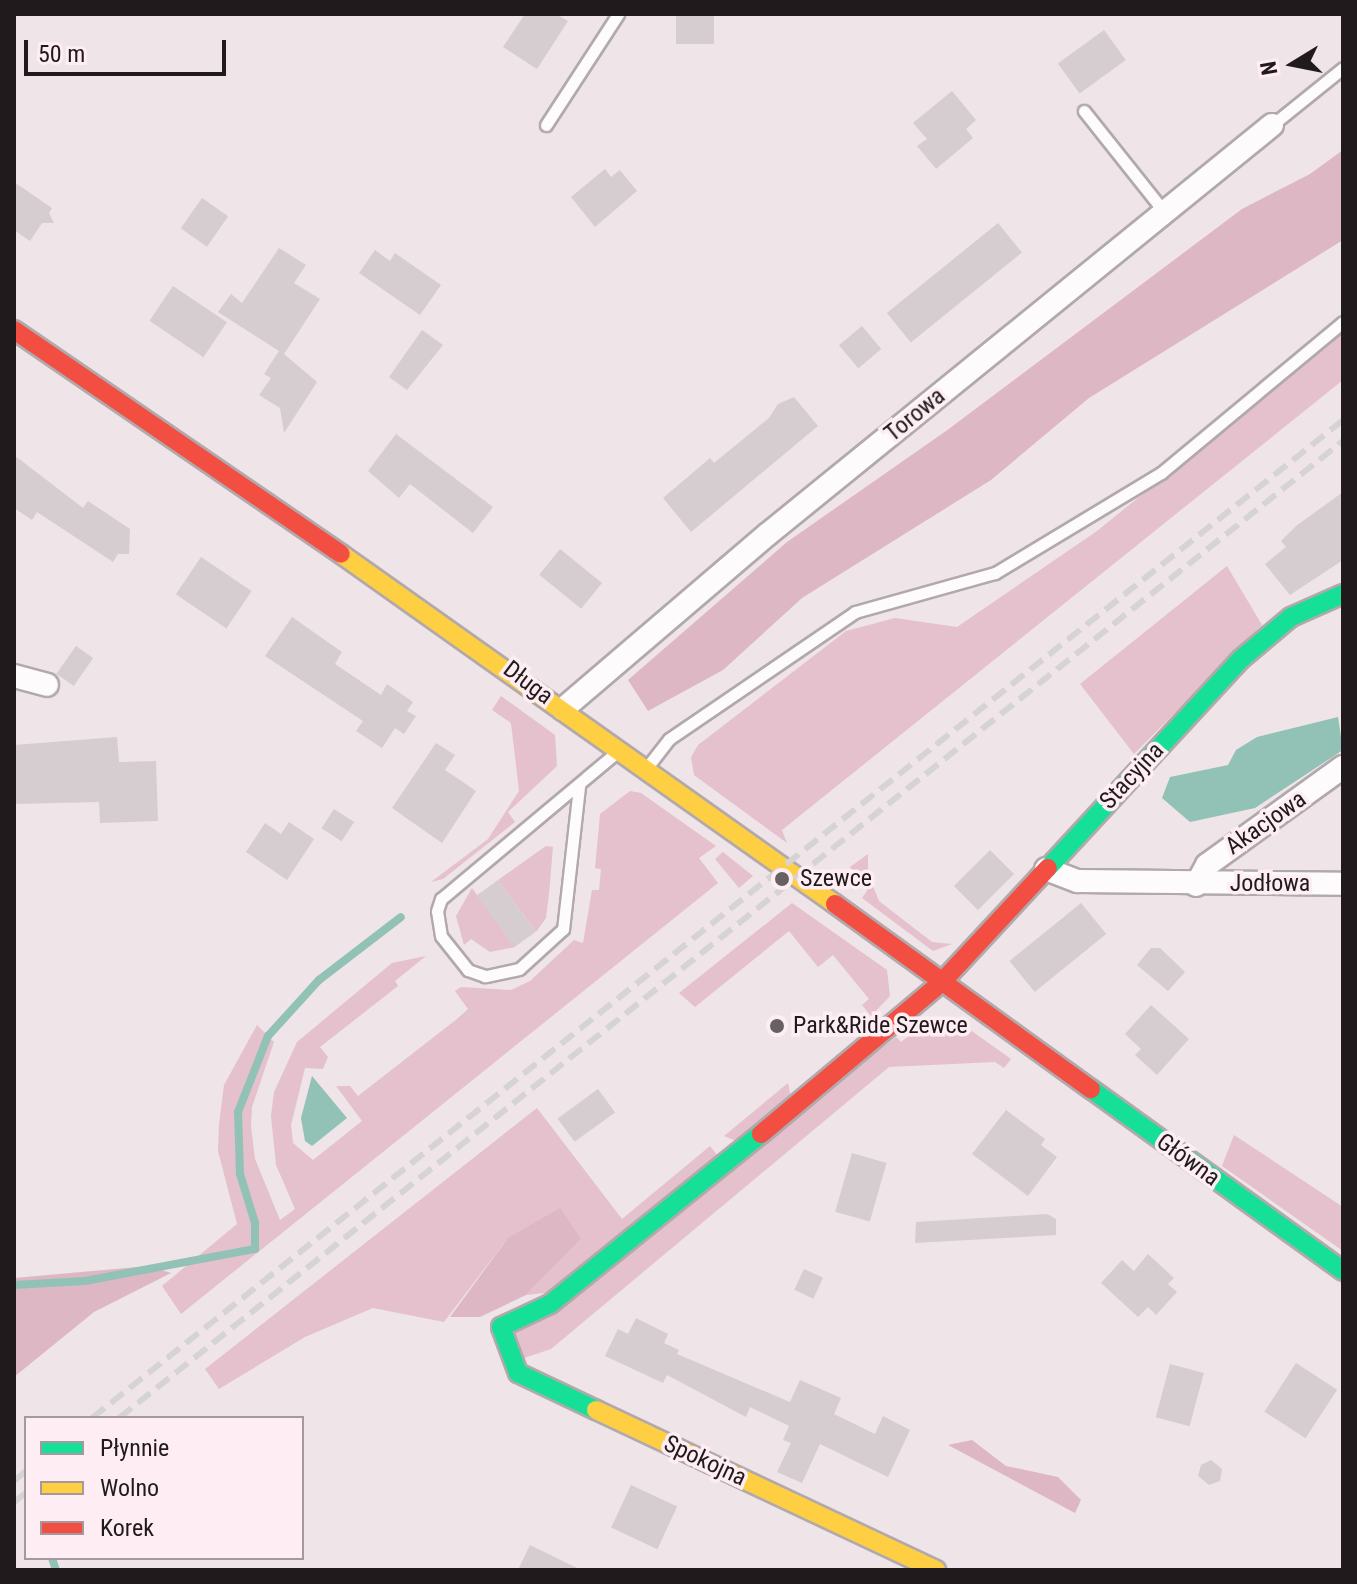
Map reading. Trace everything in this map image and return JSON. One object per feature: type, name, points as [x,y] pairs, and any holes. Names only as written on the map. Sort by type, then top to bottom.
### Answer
[{"type":"street","name":"Torowa","points":[[563,709],[744,554],[1272,125]]},
{"type":"street","name":"Długa","points":[[14,330],[563,709],[1032,1050]]},
{"type":"street","name":"Stacyjna","points":[[501,1327],[550,1304],[637,1238],[941,983],[1241,659],[1291,617],[1343,594]]},
{"type":"street","points":[[14,676],[47,685]]},
{"type":"street","name":"Akacjowa","points":[[1196,885],[1207,865],[1343,767]]},
{"type":"street","name":"Jodłowa","points":[[1046,869],[1078,881],[1196,885],[1343,884]]},
{"type":"street","name":"Główna","points":[[1032,1050],[1343,1271]]},
{"type":"street","name":"Spokojna","points":[[501,1327],[518,1373],[936,1570]]},
{"type":"lane","points":[[546,125],[618,14]]},
{"type":"lane","points":[[1272,125],[1343,68]]},
{"type":"lane","points":[[1084,111],[1165,213]]},
{"type":"lane","points":[[646,768],[669,739],[855,612],[995,573],[1161,473],[1343,322]]},
{"type":"lane","points":[[579,787],[563,929],[519,969],[485,976],[468,970],[441,936],[437,911],[441,899],[620,750]]},
{"type":"shaded area","points":[[1343,150],[1343,240],[1089,398],[991,480],[802,598],[723,670],[648,711],[628,680],[787,542],[946,431],[1242,209],[1310,174]]},
{"type":"shaded area","points":[[1343,332],[1343,380],[782,830],[787,843],[694,775],[691,757],[698,745],[846,631],[895,618],[957,627],[1097,531]]},
{"type":"shaded area","points":[[1227,566],[1262,625],[1134,754],[1080,684]]},
{"type":"shaded area","points":[[501,696],[555,735],[557,766],[508,812],[515,822],[443,879],[431,882],[488,839],[519,791],[511,723],[492,710]]},
{"type":"shaded area","points":[[1338,717],[1343,750],[1255,808],[1190,822],[1162,798],[1170,777],[1228,765],[1236,750],[1257,737]]},
{"type":"shaded area","points":[[630,791],[641,793],[716,846],[699,858],[718,883],[181,1314],[162,1286],[237,1224],[218,1151],[219,1124],[224,1085],[257,1025],[274,1042],[252,1107],[251,1126],[255,1159],[280,1220],[295,1209],[276,1165],[271,1116],[274,1092],[297,1042],[392,963],[426,956],[395,981],[398,986],[320,1047],[328,1057],[323,1069],[305,1068],[291,1125],[293,1143],[313,1160],[362,1121],[336,1086],[350,1086],[358,1096],[457,1019],[468,1009],[455,991],[461,987],[511,990],[530,981],[574,940],[583,943],[592,890],[599,890],[601,869],[595,868],[600,814]]},
{"type":"shaded area","points":[[546,846],[553,847],[549,894],[546,918],[536,932],[498,880]]},
{"type":"shaded area","points":[[723,852],[753,876],[739,888],[715,859]]},
{"type":"shaded area","points":[[868,854],[868,874],[879,901],[932,942],[952,944],[933,951],[862,898],[867,891],[850,867]]},
{"type":"shaded area","points":[[472,888],[515,947],[490,952],[471,939],[464,945],[456,916]]},
{"type":"shaded area","points":[[792,903],[887,970],[890,996],[871,1016],[862,1005],[869,999],[833,955],[818,967],[789,931],[695,1007],[679,993]]},
{"type":"shaded area","points":[[952,1017],[1011,1059],[1004,1068],[995,1062],[889,1067],[551,1349],[521,1359],[511,1332],[896,1037],[901,1042],[931,1019]]},
{"type":"shaded area","points":[[312,1076],[347,1118],[312,1146],[305,1141],[301,1118]]},
{"type":"shaded area","points":[[788,1083],[791,1098],[739,1142],[724,1136]]},
{"type":"shaded area","points":[[537,1108],[622,1219],[710,1146],[720,1159],[545,1293],[526,1295],[581,1239],[508,1238],[444,1322],[373,1308],[305,1337],[219,1389],[205,1369]]},
{"type":"shaded area","points":[[1234,1135],[1343,1207],[1343,1251],[1222,1166]]},
{"type":"shaded area","points":[[560,1208],[581,1239],[526,1295],[480,1317],[450,1317],[508,1238]]},
{"type":"shaded area","points":[[149,1266],[171,1273],[94,1312],[14,1377],[14,1278]]},
{"type":"shaded area","points":[[972,1440],[1006,1466],[1058,1477],[1081,1500],[1075,1513],[948,1445]]},
{"type":"building","points":[[525,14],[556,14],[568,21],[537,69],[503,47]]},
{"type":"building","points":[[676,14],[714,14],[714,44],[676,44]]},
{"type":"building","points":[[1104,30],[1126,60],[1080,93],[1058,64]]},
{"type":"building","points":[[952,91],[976,120],[966,129],[973,138],[936,169],[917,146],[927,139],[913,123]]},
{"type":"building","points":[[605,169],[611,177],[620,170],[637,191],[595,227],[571,197]]},
{"type":"building","points":[[14,182],[52,208],[49,213],[54,223],[42,223],[30,241],[14,230]]},
{"type":"building","points":[[202,198],[228,216],[207,247],[181,228]]},
{"type":"building","points":[[998,223],[1022,253],[911,343],[887,313]]},
{"type":"building","points":[[279,248],[306,265],[294,283],[320,299],[284,354],[317,382],[284,433],[280,408],[259,395],[271,378],[264,374],[279,351],[218,312],[231,294],[242,303]]},
{"type":"building","points":[[375,250],[390,261],[395,253],[441,285],[420,315],[359,273]]},
{"type":"building","points":[[173,286],[227,322],[203,357],[150,321]]},
{"type":"building","points":[[862,326],[881,349],[858,368],[839,345]]},
{"type":"building","points":[[422,330],[443,345],[407,390],[389,377]]},
{"type":"building","points":[[794,397],[818,426],[691,532],[663,498],[710,458],[714,463],[769,418],[778,404]]},
{"type":"building","points":[[396,434],[493,507],[473,533],[410,484],[399,498],[368,471]]},
{"type":"building","points":[[14,455],[83,508],[88,501],[130,529],[129,554],[118,554],[113,562],[37,512],[32,520],[14,508]]},
{"type":"building","points":[[1343,492],[1343,560],[1290,595],[1265,564],[1286,547],[1281,541],[1296,526]]},
{"type":"building","points":[[560,549],[602,583],[581,609],[539,575]]},
{"type":"building","points":[[201,557],[252,591],[226,628],[176,594]]},
{"type":"building","points":[[292,617],[342,652],[335,664],[381,695],[387,684],[413,702],[407,711],[416,716],[404,734],[395,728],[382,748],[356,731],[363,721],[265,656]]},
{"type":"building","points":[[76,646],[93,658],[74,686],[56,674]]},
{"type":"building","points":[[117,737],[119,762],[156,761],[158,821],[100,823],[99,802],[14,804],[14,745]]},
{"type":"building","points":[[436,743],[455,755],[445,770],[476,791],[442,843],[392,808]]},
{"type":"building","points":[[334,809],[354,822],[342,841],[321,828]]},
{"type":"building","points":[[289,822],[314,839],[287,880],[246,852],[265,823],[281,834]]},
{"type":"building","points":[[990,850],[1014,874],[978,910],[954,886]]},
{"type":"building","points":[[498,880],[536,932],[515,947],[477,895]]},
{"type":"building","points":[[1081,903],[1106,934],[1035,992],[1010,961]]},
{"type":"building","points":[[1151,948],[1160,948],[1185,972],[1168,991],[1137,965]]},
{"type":"building","points":[[1151,1005],[1189,1039],[1157,1075],[1135,1055],[1141,1049],[1125,1034]]},
{"type":"building","points":[[598,1089],[615,1112],[575,1142],[558,1118]]},
{"type":"building","points":[[1006,1110],[1045,1139],[1041,1145],[1057,1157],[1028,1196],[972,1154]]},
{"type":"building","points":[[852,1153],[887,1163],[870,1222],[835,1212]]},
{"type":"building","points":[[1047,1214],[1056,1219],[1056,1235],[915,1243],[916,1222]]},
{"type":"building","points":[[1148,1254],[1174,1278],[1168,1284],[1177,1292],[1156,1315],[1148,1307],[1138,1317],[1101,1283],[1122,1260],[1134,1271]]},
{"type":"building","points":[[804,1269],[823,1278],[813,1299],[794,1290]]},
{"type":"building","points":[[636,1318],[668,1334],[664,1343],[679,1350],[677,1354],[790,1402],[800,1380],[841,1398],[834,1414],[875,1434],[883,1416],[910,1430],[888,1477],[820,1444],[802,1483],[777,1472],[791,1443],[783,1440],[789,1426],[750,1407],[746,1417],[667,1375],[663,1383],[605,1356],[618,1329],[628,1334]]},
{"type":"building","points":[[1296,1363],[1337,1390],[1306,1438],[1264,1412]]},
{"type":"building","points":[[1170,1364],[1204,1373],[1190,1426],[1156,1417]]},
{"type":"building","points":[[1211,1460],[1222,1469],[1220,1481],[1209,1485],[1198,1476],[1201,1465]]},
{"type":"building","points":[[631,1485],[677,1507],[657,1549],[611,1528]]},
{"type":"building","points":[[530,1545],[581,1570],[518,1570]]},
{"type":"waterway","points":[[14,1285],[85,1281],[255,1249],[255,1223],[240,1174],[238,1112],[268,1036],[319,980],[401,917]]},
{"type":"waterway","points":[[53,1560],[56,1570]]},
{"type":"railway","points":[[95,1416],[1343,420]]},
{"type":"railway","points":[[122,1416],[1343,441]]},
{"type":"railway","points":[[14,1481],[24,1473]]},
{"type":"railway","points":[[14,1502],[24,1494]]},
{"type":"traffic: fast","points":[[1048,868],[1241,659],[1291,617],[1343,594]]},
{"type":"traffic: fast","points":[[1091,1089],[1343,1271]]},
{"type":"traffic: fast","points":[[596,1410],[518,1373],[501,1327],[550,1304],[761,1134]]},
{"type":"traffic: slow","points":[[341,554],[835,904]]},
{"type":"traffic: slow","points":[[596,1410],[936,1570]]},
{"type":"traffic: jam","points":[[14,330],[341,554]]},
{"type":"traffic: jam","points":[[761,1134],[941,983],[1048,868]]},
{"type":"traffic: jam","points":[[835,904],[1091,1089]]},
{"type":"place","name":"Szewce","points":[[782,879]]},
{"type":"place","name":"Park&Ride Szewce","points":[[777,1026]]}]
